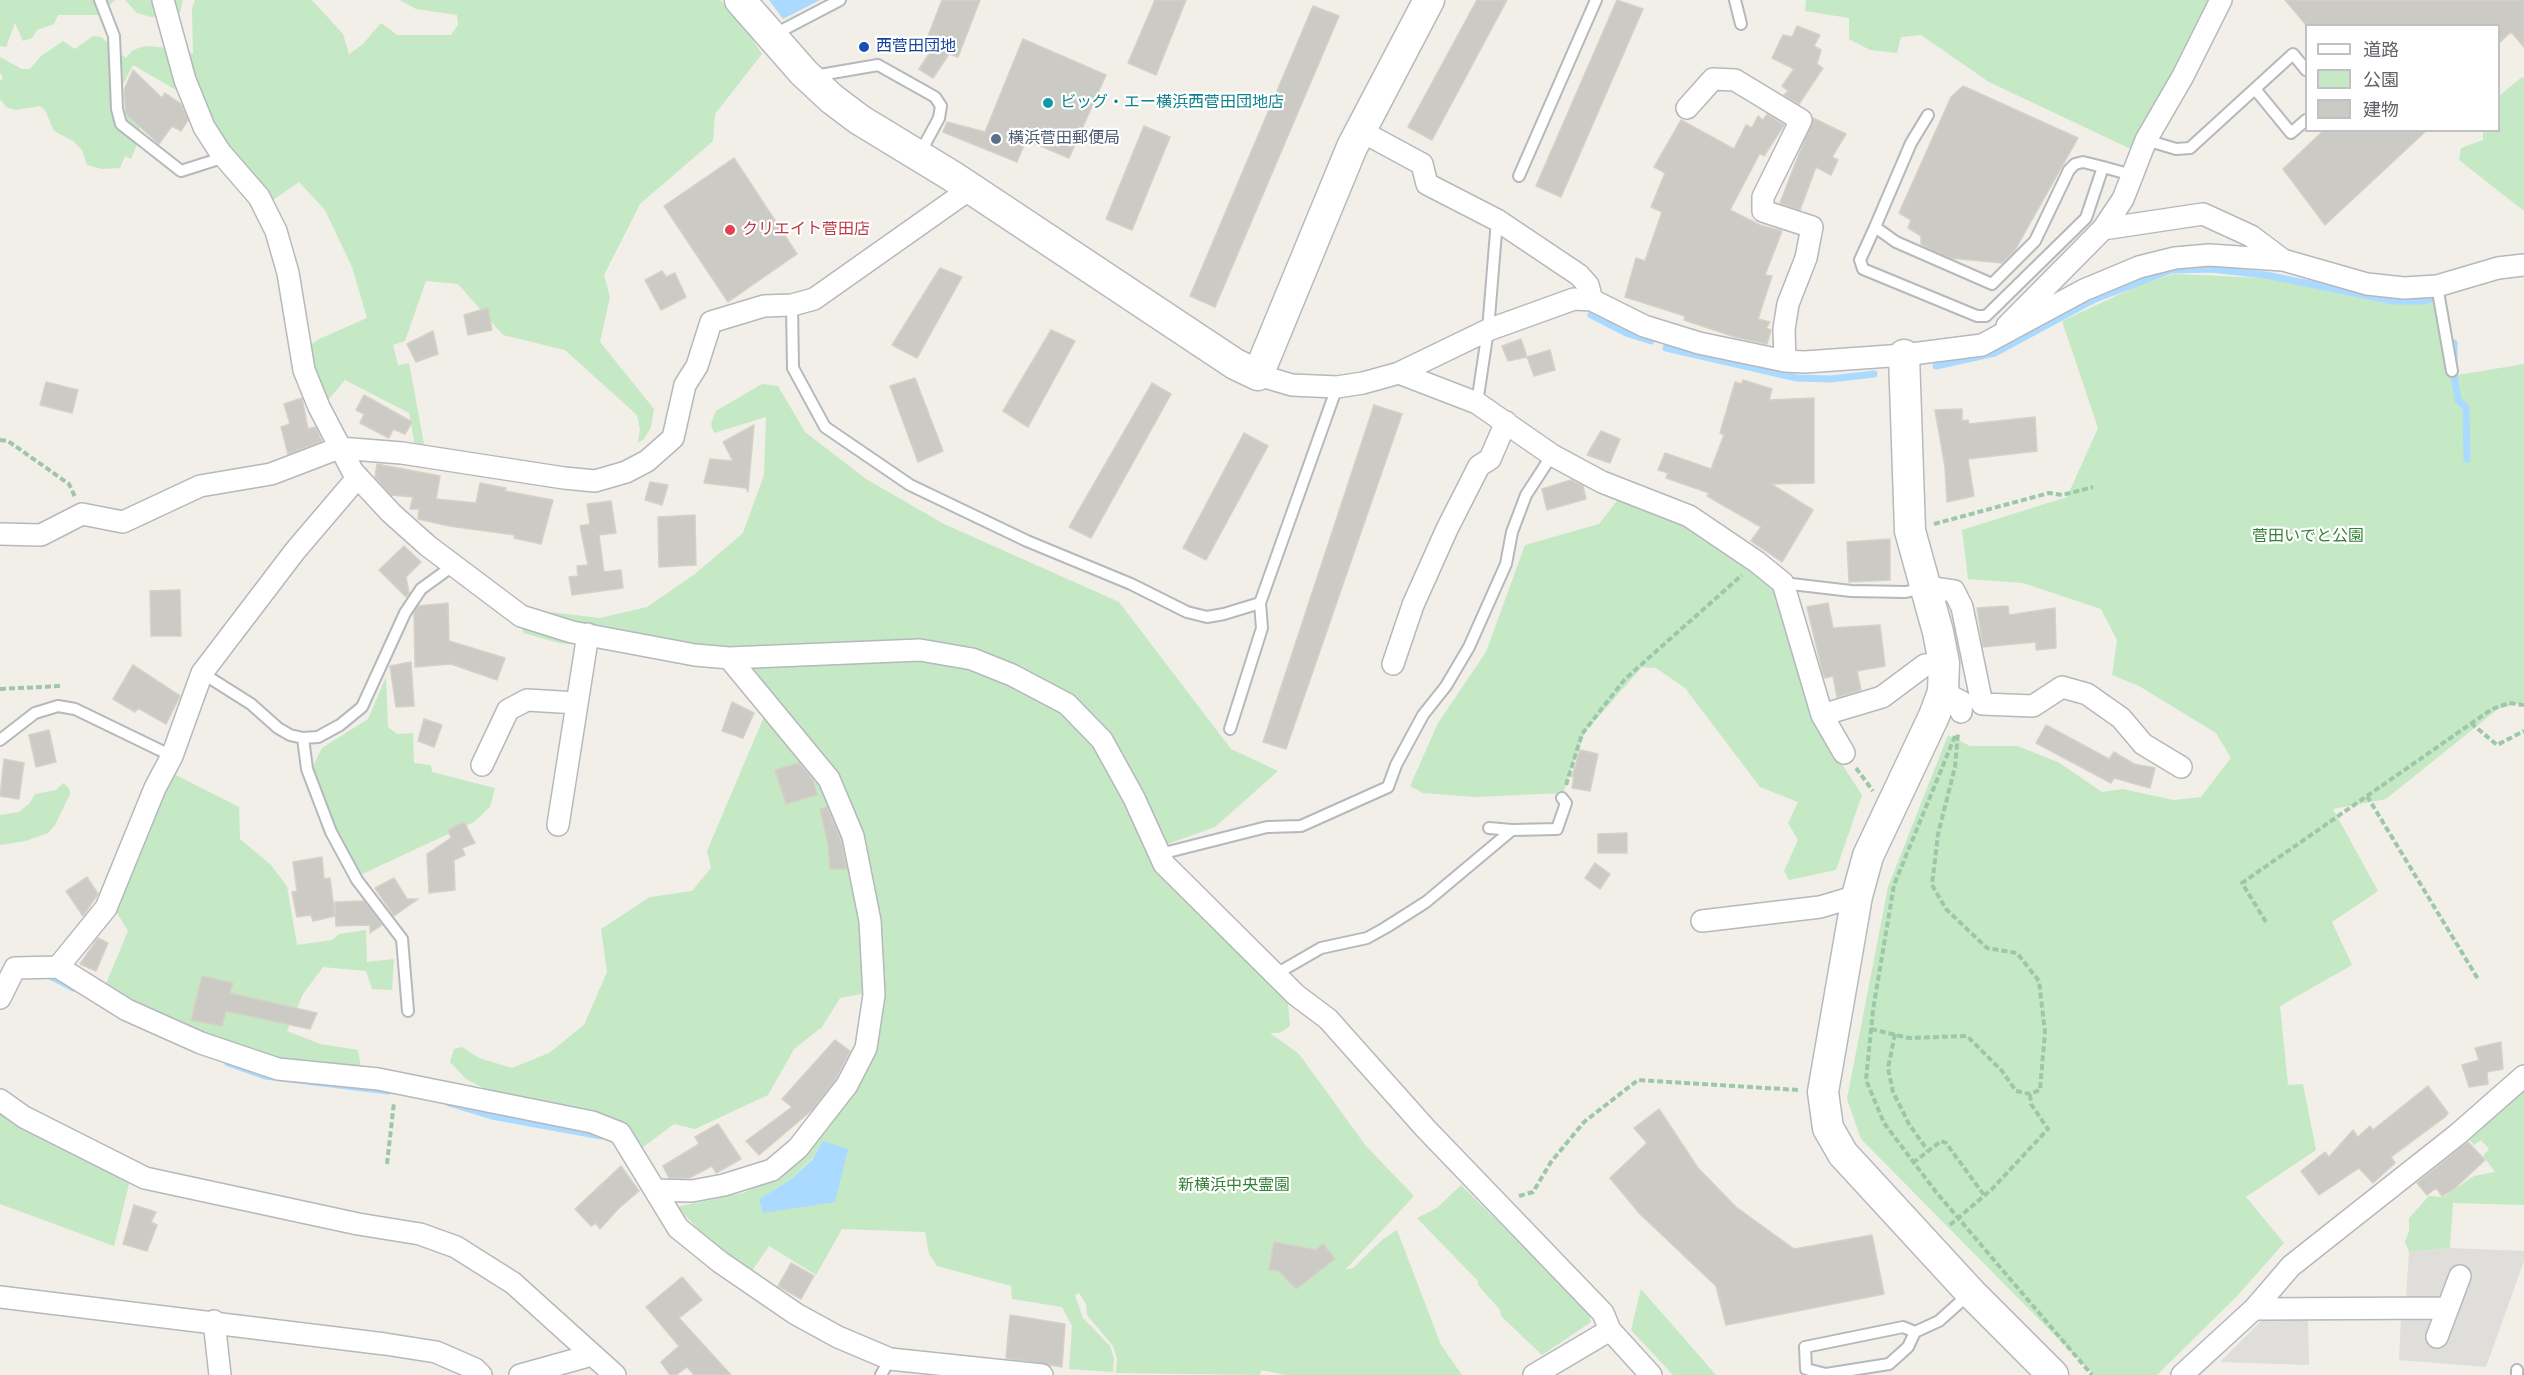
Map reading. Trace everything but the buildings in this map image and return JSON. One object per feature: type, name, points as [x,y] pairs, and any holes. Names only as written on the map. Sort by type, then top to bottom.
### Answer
[{"type":"street","points":[[164,0],[185,80],[204,127],[225,157],[259,197],[276,231],[288,273],[304,370],[339,448],[358,477],[391,513],[521,616],[588,634],[695,656],[729,658],[920,650],[972,659],[1012,675],[1067,704],[1102,740],[1134,798],[1164,864],[1179,882],[1296,995],[1328,1019],[1426,1129],[1603,1313],[1610,1330],[1651,1375]]},
{"type":"street","points":[[740,0],[808,77],[860,120],[970,189],[1235,364],[1258,375],[1292,385],[1337,387],[1400,373],[1488,330],[1574,299],[1592,300],[1663,333],[1785,361],[1805,362],[1904,355],[1982,345],[2084,290],[2139,267],[2175,258],[2209,255],[2283,260],[2367,284],[2404,288],[2437,286],[2498,268],[2524,265]]},
{"type":"street","points":[[1258,375],[1352,147],[1429,0]]},
{"type":"street","points":[[2000,336],[2011,320],[2103,230],[2123,199],[2146,140],[2183,76],[2221,0]]},
{"type":"street","points":[[1687,108],[1713,79],[1735,80],[1802,120],[1763,197],[1763,211],[1812,227],[1806,258],[1788,304],[1784,329],[1785,361]]},
{"type":"street","points":[[1361,131],[1422,164],[1427,184],[1497,220],[1578,275],[1588,285],[1592,300]]},
{"type":"street","points":[[0,534],[41,535],[82,514],[123,522],[200,486],[271,474],[339,448],[402,453],[595,481],[626,472],[647,461],[673,438],[685,385],[697,366],[711,322],[764,306],[792,305],[814,299],[970,189]]},
{"type":"street","points":[[2103,230],[2203,214],[2251,236],[2283,260]]},
{"type":"street","points":[[1904,355],[1910,531],[1926,587],[1954,711],[1889,812],[1868,856],[1857,896],[1823,1092],[1828,1128],[1843,1154],[1971,1293],[2053,1375]]},
{"type":"street","points":[[1400,373],[1477,404],[1552,455],[1602,482],[1689,516],[1757,562],[1783,583],[1822,716],[1844,753]]},
{"type":"street","points":[[1393,664],[1413,605],[1448,529],[1479,466],[1490,459],[1506,422]]},
{"type":"street","points":[[58,967],[106,908],[155,788],[172,756],[202,673],[288,560],[358,477]]},
{"type":"street","points":[[1926,587],[1954,591],[1962,607],[1982,704],[2033,706],[2062,687],[2087,694],[2121,718],[2143,744],[2181,767]]},
{"type":"street","points":[[558,825],[588,634]]},
{"type":"street","points":[[655,1190],[692,1191],[724,1185],[772,1170],[798,1148],[847,1085],[866,1048],[874,995],[870,921],[853,836],[829,779],[729,658]]},
{"type":"street","points":[[1822,716],[1882,697],[1925,665],[1944,663]]},
{"type":"street","points":[[482,765],[508,710],[527,700],[577,703]]},
{"type":"street","points":[[1702,921],[1820,907],[1857,896]]},
{"type":"street","points":[[0,998],[15,968],[58,967],[127,1010],[201,1043],[278,1070],[396,1083],[592,1122],[620,1132],[678,1228],[720,1263],[796,1314],[886,1367],[1042,1375]]},
{"type":"street","points":[[2182,1375],[2254,1309],[2291,1266],[2458,1134],[2524,1076]]},
{"type":"street","points":[[0,1100],[24,1117],[145,1179],[358,1224],[420,1234],[456,1247],[513,1283],[615,1375]]},
{"type":"street","points":[[2437,1337],[2460,1276]]},
{"type":"street","points":[[0,1297],[214,1321],[436,1352],[475,1369],[481,1375]]},
{"type":"street","points":[[2254,1309],[2448,1308]]},
{"type":"street","points":[[214,1321],[220,1375]]},
{"type":"street","points":[[1534,1375],[1566,1367],[1610,1330]]},
{"type":"street","points":[[519,1375],[592,1355]]},
{"type":"lane","points":[[100,0],[114,36],[117,109],[121,124],[181,171],[225,157]]},
{"type":"lane","points":[[770,36],[840,0]]},
{"type":"lane","points":[[1519,176],[1596,0]]},
{"type":"lane","points":[[1735,0],[1740,24]]},
{"type":"lane","points":[[2146,140],[2176,149],[2190,148],[2293,54],[2305,68]]},
{"type":"lane","points":[[808,77],[878,65],[935,97],[940,106],[939,118],[919,156]]},
{"type":"lane","points":[[2255,89],[2291,133],[2305,122]]},
{"type":"lane","points":[[1928,115],[1911,143],[1860,260],[1863,269],[1977,316],[1986,316],[2086,218],[2103,167]]},
{"type":"lane","points":[[1875,227],[1896,242],[1992,284],[2035,241],[2069,170],[2075,164],[2083,162],[2132,175]]},
{"type":"lane","points":[[1477,404],[1488,330],[1497,220]]},
{"type":"lane","points":[[2437,286],[2452,371]]},
{"type":"lane","points":[[792,305],[793,368],[825,427],[910,485],[1027,541],[1131,584],[1186,612],[1207,617],[1224,615],[1260,603]]},
{"type":"lane","points":[[1230,729],[1262,628],[1260,603],[1337,387]]},
{"type":"lane","points":[[1160,854],[1267,826],[1301,826],[1388,787],[1396,765],[1423,715],[1446,686],[1468,647],[1506,564],[1512,532],[1526,495],[1552,455]]},
{"type":"lane","points":[[202,673],[251,704],[278,728],[290,735],[303,738],[318,737],[340,725],[362,707],[405,613],[422,589],[454,565]]},
{"type":"lane","points":[[1783,583],[1851,591],[1906,592],[1926,587]]},
{"type":"lane","points":[[0,740],[35,713],[58,706],[75,709],[172,756]]},
{"type":"lane","points":[[303,738],[307,769],[331,832],[357,880],[402,939],[408,1011]]},
{"type":"lane","points":[[1489,828],[1557,829],[1566,803],[1562,798]]},
{"type":"lane","points":[[1276,974],[1321,948],[1367,938],[1385,928],[1426,902],[1512,830]]},
{"type":"lane","points":[[1915,1332],[1903,1327],[1805,1347],[1806,1369],[1826,1374],[1889,1364],[1908,1347],[1915,1332],[1939,1321],[1971,1293]]},
{"type":"path","points":[[0,440],[8,441],[69,484],[82,514]]},
{"type":"path","points":[[1910,531],[2049,493],[2062,495],[2092,487]]},
{"type":"path","points":[[1562,798],[1582,734],[1625,680],[1757,562]]},
{"type":"path","points":[[0,690],[61,686]]},
{"type":"path","points":[[2266,922],[2242,883],[2471,723],[2509,703],[2524,705]]},
{"type":"path","points":[[1954,711],[1894,885],[1871,1029],[1866,1080],[1884,1123],[1913,1163],[2091,1375]]},
{"type":"path","points":[[1871,1029],[1909,1038],[1967,1036],[2002,1071],[2016,1091],[2030,1094],[2040,1090],[2043,1078],[2045,1032],[2039,981],[2017,953],[1987,948],[1946,909],[1932,885],[1938,834],[1955,767],[1954,711]]},
{"type":"path","points":[[2471,723],[2497,745],[2524,731]]},
{"type":"path","points":[[1844,753],[1889,812]]},
{"type":"path","points":[[2367,796],[2478,979]]},
{"type":"path","points":[[1895,1034],[1888,1068],[1893,1092],[1909,1124],[1928,1151]]},
{"type":"path","points":[[1498,1204],[1507,1198],[1533,1192],[1551,1162],[1584,1122],[1638,1080],[1823,1092]]},
{"type":"path","points":[[387,1164],[396,1083]]},
{"type":"path","points":[[1950,1225],[1984,1195],[2048,1129],[2031,1104],[2030,1094]]},
{"type":"path","points":[[1913,1163],[1941,1141],[1946,1143],[1984,1195]]},
{"type":"shaded area","points":[[2450,1248],[2524,1251],[2524,1261],[2486,1367],[2399,1360],[2401,1315],[2430,1315],[2436,1323],[2446,1294],[2440,1299],[2406,1299],[2409,1252]]},
{"type":"shaded area","points":[[2273,1316],[2308,1317],[2309,1365],[2220,1362],[2261,1321]]},
{"type":"green space","points":[[0,0],[115,0],[99,15],[58,15],[54,24],[37,30],[32,38],[23,41],[15,23],[6,47],[0,46]]},
{"type":"green space","points":[[125,0],[183,0],[180,13],[151,17],[137,13]]},
{"type":"green space","points":[[195,0],[312,0],[343,34],[349,54],[363,44],[381,23],[397,35],[451,35],[458,25],[457,15],[416,9],[400,0],[720,0],[734,12],[762,54],[715,114],[713,141],[640,204],[604,275],[610,297],[600,342],[654,409],[651,427],[644,439],[638,443],[640,429],[637,415],[565,350],[503,335],[458,284],[426,281],[405,341],[393,345],[398,365],[409,363],[424,444],[415,446],[409,413],[345,380],[328,400],[310,374],[306,348],[319,339],[367,318],[352,267],[325,210],[299,182],[267,204],[190,98],[133,65],[116,98],[121,115],[141,118],[138,142],[131,159],[125,156],[120,168],[102,169],[87,165],[82,150],[73,141],[54,131],[45,110],[40,106],[16,110],[6,107],[0,99],[0,81],[3,78],[0,72],[0,57],[22,69],[30,69],[41,56],[63,41],[75,49],[93,36],[101,37],[126,58],[133,50],[145,46],[182,49],[193,54],[192,9]]},
{"type":"green space","points":[[1806,0],[2213,0],[2133,150],[1989,82],[1921,35],[1901,37],[1897,53],[1870,50],[1849,39],[1849,18],[1805,11]]},
{"type":"green space","points":[[2522,77],[2524,78],[2524,211],[2459,160],[2461,148],[2483,140],[2483,132],[2500,132],[2500,95]]},
{"type":"green space","name":"菅田いでと公園","points":[[2174,274],[2265,278],[2386,303],[2438,301],[2452,376],[2524,364],[2524,702],[2498,709],[2386,799],[2333,809],[2378,891],[2332,922],[2352,965],[2280,1006],[2288,1085],[2303,1084],[2316,1150],[2246,1197],[2284,1243],[2238,1295],[2157,1375],[2094,1375],[1861,1139],[1847,1099],[1888,887],[1948,735],[1970,746],[2017,746],[2058,762],[2102,792],[2123,789],[2173,800],[2201,797],[2231,758],[2216,733],[2139,686],[2112,675],[2117,640],[2101,609],[2023,583],[1968,579],[1962,530],[2067,497],[2098,428],[2062,321],[2144,283]]},
{"type":"green space","name":"新横浜中央霊園","points":[[762,384],[778,386],[805,432],[866,479],[944,524],[1119,602],[1231,749],[1278,771],[1215,827],[1151,850],[1287,995],[1290,1026],[1280,1033],[1270,1033],[1299,1054],[1366,1146],[1414,1196],[1345,1270],[1353,1268],[1383,1239],[1397,1230],[1441,1345],[1462,1375],[1285,1375],[1261,1370],[1260,1375],[1116,1373],[1117,1359],[1113,1346],[1087,1315],[1086,1304],[1079,1293],[1075,1295],[1083,1318],[1110,1346],[1114,1358],[1113,1372],[1069,1369],[1072,1326],[1062,1307],[1012,1299],[1011,1286],[937,1266],[929,1254],[925,1232],[842,1229],[816,1275],[769,1246],[749,1275],[715,1247],[677,1207],[743,1193],[767,1182],[814,1146],[846,1100],[883,990],[840,998],[822,1027],[794,1049],[768,1095],[695,1129],[674,1124],[642,1148],[565,1117],[487,1090],[466,1079],[450,1062],[454,1049],[462,1047],[479,1058],[512,1068],[549,1053],[584,1025],[607,972],[601,929],[650,897],[692,891],[711,868],[707,851],[766,712],[728,661],[559,643],[524,633],[519,622],[524,609],[600,618],[647,607],[695,574],[743,533],[764,475],[766,417],[714,433],[711,424],[716,411]],"holes":[[[823,1141],[835,1202],[759,1199],[790,1180],[812,1159]]]},
{"type":"green space","points":[[1620,497],[1687,519],[1782,592],[1814,721],[1862,795],[1836,870],[1789,880],[1784,871],[1798,840],[1788,823],[1798,802],[1760,787],[1685,688],[1656,668],[1642,667],[1585,732],[1563,793],[1475,797],[1423,793],[1410,786],[1438,723],[1486,652],[1525,545],[1599,524]]},
{"type":"green space","points":[[386,677],[388,727],[397,734],[413,733],[414,763],[431,765],[432,772],[495,788],[490,807],[474,822],[360,875],[334,825],[312,768],[322,748],[368,719]]},
{"type":"green space","points":[[170,772],[239,807],[240,839],[270,864],[287,886],[297,945],[332,940],[339,934],[366,930],[367,962],[394,959],[392,990],[372,989],[366,971],[323,967],[303,994],[287,1031],[320,1044],[358,1050],[362,1074],[285,1066],[193,1033],[105,986],[128,931],[114,908]]},
{"type":"green space","points":[[63,783],[69,788],[70,794],[55,825],[48,833],[26,841],[0,845],[0,815],[19,812],[29,804],[35,794],[56,790]]},
{"type":"green space","points":[[2524,1083],[2524,1205],[2453,1203],[2450,1248],[2409,1252],[2405,1242],[2409,1231],[2409,1218],[2429,1196],[2443,1197],[2474,1176],[2495,1172],[2483,1156],[2489,1149],[2481,1140],[2474,1145],[2465,1135]]},
{"type":"green space","points":[[0,1112],[130,1180],[114,1246],[0,1204]]},
{"type":"green space","points":[[1461,1185],[1588,1310],[1591,1322],[1542,1355],[1501,1316],[1500,1310],[1478,1285],[1478,1281],[1417,1218],[1437,1208]]},
{"type":"green space","points":[[1641,1289],[1716,1375],[1673,1375],[1631,1330]]},
{"type":"water","points":[[769,0],[820,0],[783,19]]},
{"type":"water","points":[[823,1141],[848,1149],[835,1202],[763,1213],[759,1199],[790,1180],[812,1160]]},
{"type":"waterway","points":[[1936,366],[1995,353],[2095,299],[2171,270],[2211,269],[2266,275],[2393,301],[2422,301],[2440,297]]},
{"type":"waterway","points":[[1591,315],[1626,333],[1651,341]]},
{"type":"waterway","points":[[2454,343],[2454,376],[2458,400],[2466,407],[2467,459]]},
{"type":"waterway","points":[[1666,348],[1797,378],[1831,379],[1874,374]]},
{"type":"waterway","points":[[48,975],[73,988]]},
{"type":"waterway","points":[[228,1063],[265,1076],[388,1091]]},
{"type":"waterway","points":[[449,1103],[492,1116],[601,1136]]},
{"type":"place","name":"西菅田団地","points":[[864,47]]},
{"type":"place","name":"ビッグ・エー横浜西菅田団地店","points":[[1048,103]]},
{"type":"place","name":"横浜菅田郵便局","points":[[996,139]]},
{"type":"place","name":"クリエイト菅田店","points":[[730,230]]}]
